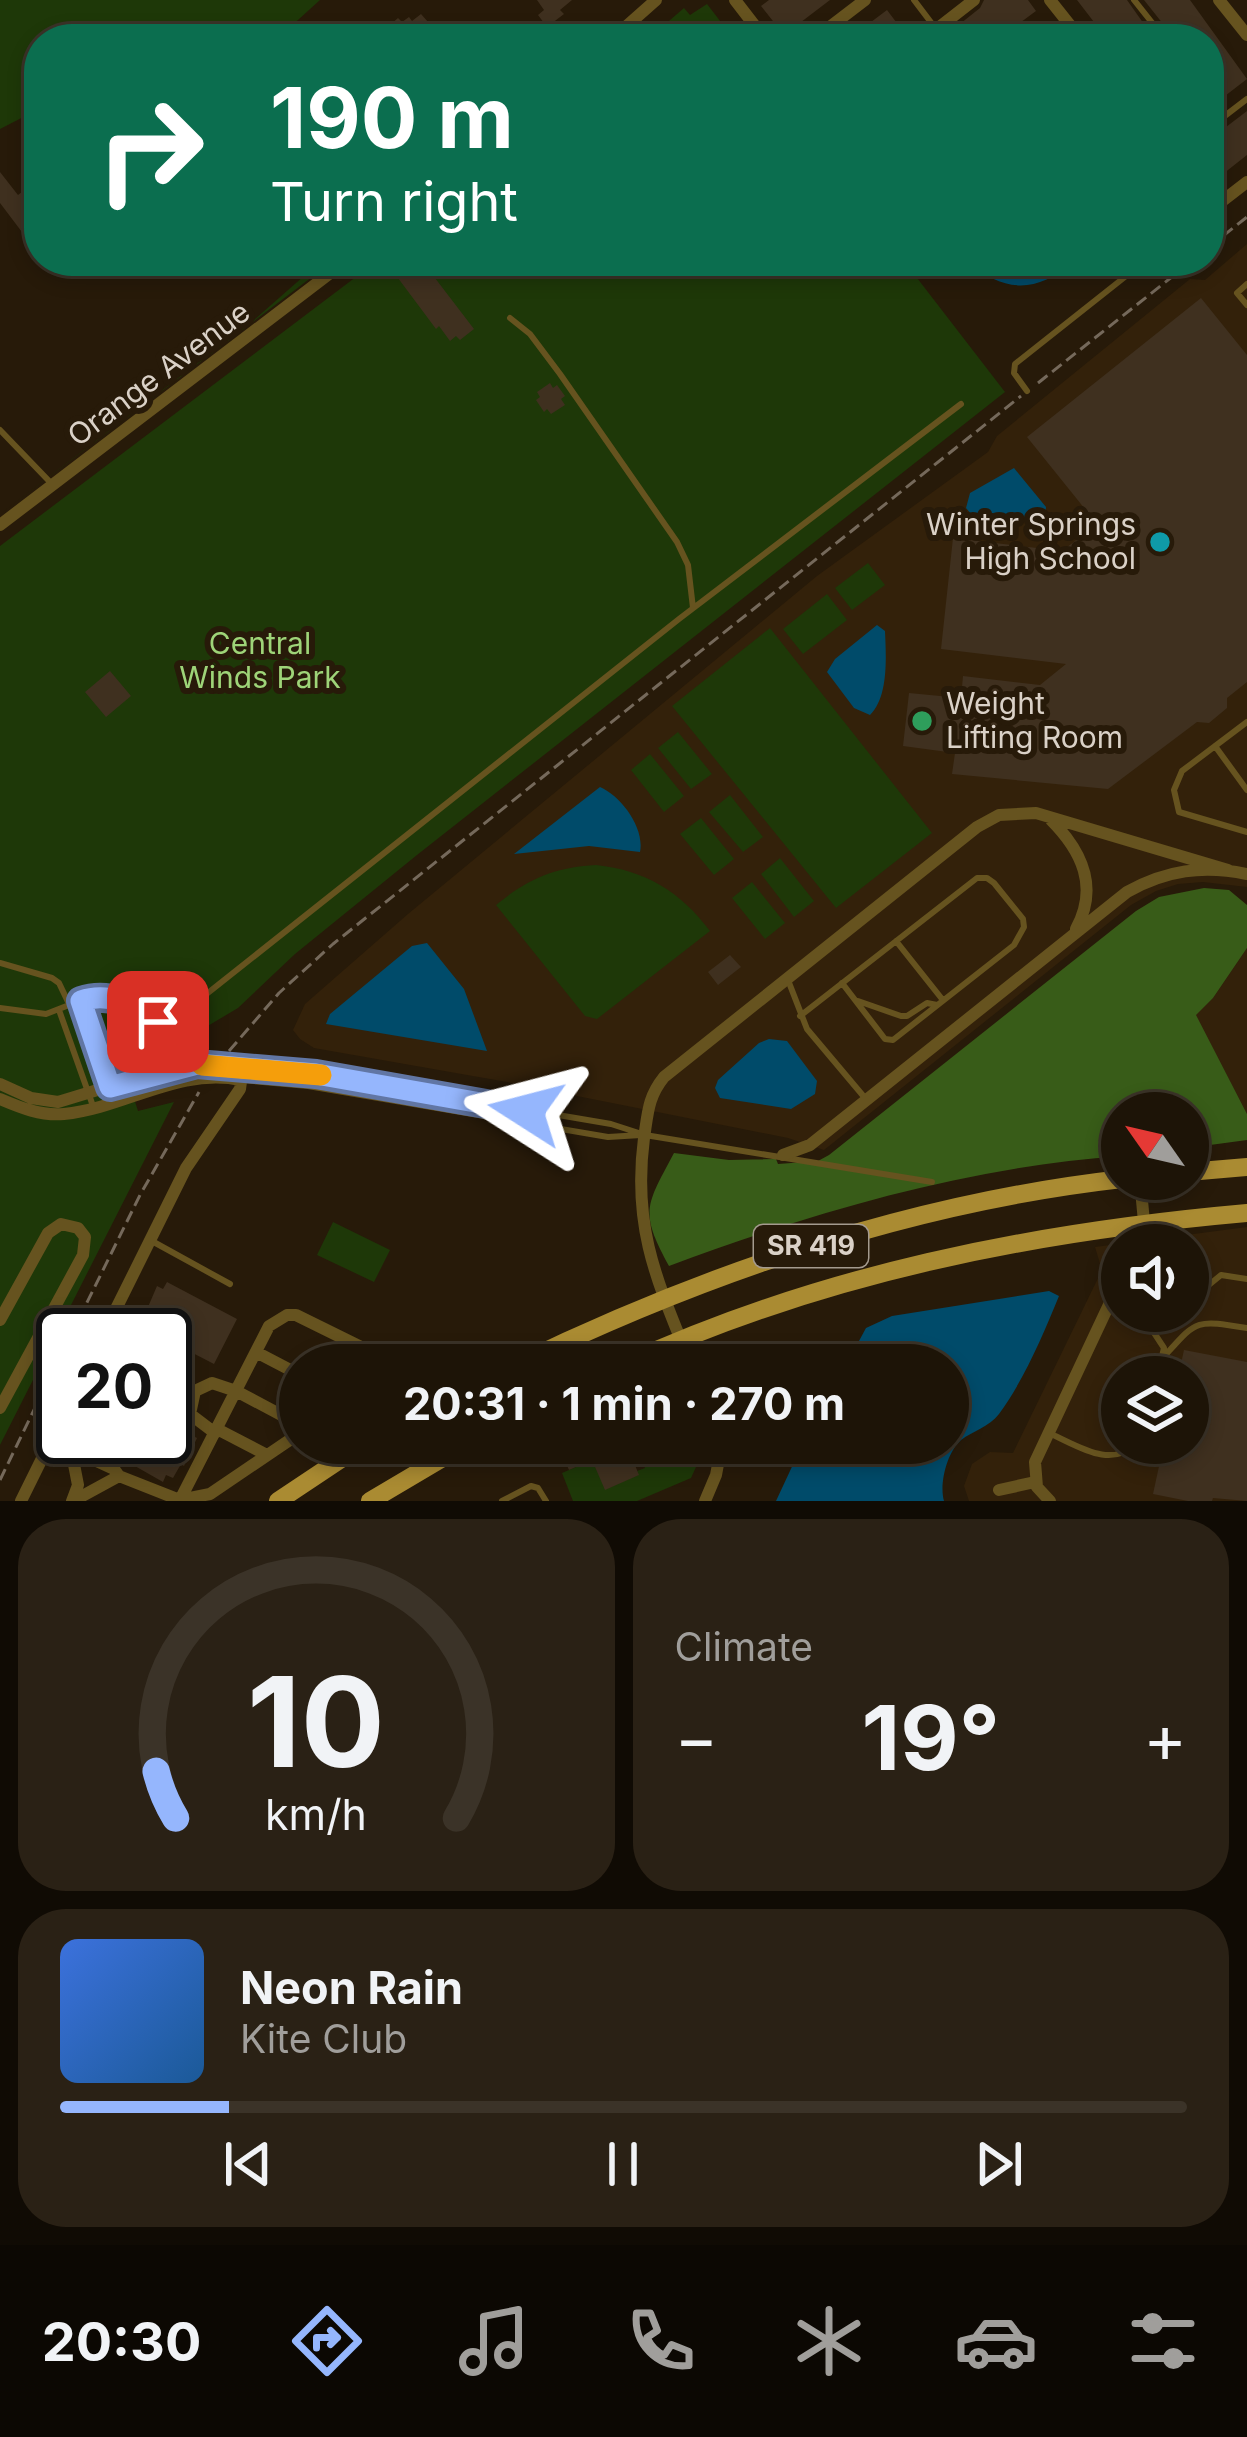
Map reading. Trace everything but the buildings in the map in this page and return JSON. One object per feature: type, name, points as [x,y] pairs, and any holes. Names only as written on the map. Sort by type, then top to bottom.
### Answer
[{"type":"main road","points":[[1209,1170],[1247,1167]]},
{"type":"main road","name":"SR 419","points":[[562,1344],[664,1298],[799,1250],[898,1221],[1101,1182]]},
{"type":"main road","name":"SR 419","points":[[672,1344],[795,1299],[911,1266],[1030,1239],[1247,1213]]},
{"type":"main road","points":[[278,1501],[334,1464]]},
{"type":"main road","points":[[370,1501],[433,1464]]},
{"type":"street","points":[[629,24],[656,0]]},
{"type":"street","points":[[834,24],[865,0]]},
{"type":"street","points":[[943,24],[974,0]]},
{"type":"street","points":[[1050,0],[1069,24]]},
{"type":"street","points":[[1219,0],[1245,29]]},
{"type":"street","name":"Orange Avenue","points":[[0,525],[326,276]]},
{"type":"street","points":[[683,1344],[641,1217],[639,1180],[647,1104],[664,1077],[977,827],[999,815],[1019,811],[1048,817],[1247,874]]},
{"type":"street","points":[[1048,817],[1080,856],[1087,876],[1089,896],[1073,935]]},
{"type":"street","points":[[783,1155],[810,1145],[1127,892],[1152,878],[1185,870],[1228,870]]},
{"type":"street","points":[[0,1099],[30,1111],[55,1114],[173,1067],[197,1064],[242,1074],[240,1089],[186,1168],[116,1308]]},
{"type":"street","points":[[0,1084],[53,1102],[90,1100]]},
{"type":"street","points":[[1142,1200],[1144,1222]]},
{"type":"street","points":[[0,1320],[48,1233],[61,1224],[78,1228],[85,1237],[83,1255],[0,1408]]},
{"type":"street","points":[[180,1500],[269,1326],[286,1315],[296,1315],[355,1344]]},
{"type":"street","points":[[1050,1501],[1036,1482],[1034,1469],[1048,1432],[1106,1332]]},
{"type":"street","points":[[256,1352],[279,1364]]},
{"type":"street","points":[[267,1455],[194,1421],[190,1414],[195,1391],[212,1383],[236,1390],[279,1416]]},
{"type":"street","points":[[97,1464],[180,1500],[210,1494],[279,1446]]},
{"type":"street","points":[[21,1501],[39,1464]]},
{"type":"street","points":[[73,1464],[78,1485],[73,1501]]},
{"type":"street","points":[[705,1501],[718,1464]]},
{"type":"street","points":[[73,1501],[119,1476]]},
{"type":"street","points":[[999,1490],[1036,1482]]},
{"type":"lane","points":[[914,0],[933,24]]},
{"type":"lane","points":[[1135,0],[1153,24]]},
{"type":"lane","points":[[1224,116],[1247,99]]},
{"type":"lane","points":[[1027,391],[1014,373],[1015,364],[1126,276]]},
{"type":"lane","points":[[1247,284],[1237,293],[1247,305]]},
{"type":"lane","points":[[510,318],[530,334],[560,374],[676,542],[688,565],[693,608]]},
{"type":"lane","points":[[94,997],[125,1002],[162,1024],[176,1019],[693,608],[961,404]]},
{"type":"lane","points":[[0,430],[53,484]]},
{"type":"lane","points":[[1247,722],[1182,772],[1174,790],[1179,812],[1247,832]]},
{"type":"lane","points":[[1215,746],[1247,790]]},
{"type":"lane","points":[[800,1016],[842,983],[977,878],[994,883],[1023,919],[1014,945],[892,1040],[885,1039],[842,983]]},
{"type":"lane","points":[[896,941],[940,1003]]},
{"type":"lane","points":[[0,963],[59,982],[70,1006]]},
{"type":"lane","points":[[787,977],[800,1016],[866,1100]]},
{"type":"lane","points":[[0,1008],[41,1014],[123,984],[149,990],[180,1006],[191,1004]]},
{"type":"lane","points":[[855,1000],[901,1016],[927,1003],[940,1003]]},
{"type":"lane","points":[[81,1001],[112,1093]]},
{"type":"lane","points":[[59,1010],[90,1100]]},
{"type":"lane","points":[[242,1074],[608,1137],[645,1135]]},
{"type":"lane","points":[[242,1074],[316,1074],[932,1182]]},
{"type":"lane","points":[[150,1240],[230,1284]]},
{"type":"lane","points":[[1209,1285],[1221,1275],[1247,1279]]},
{"type":"lane","points":[[1165,1356],[1195,1324],[1205,1321],[1247,1328]]},
{"type":"lane","points":[[1048,1432],[1101,1454]]},
{"type":"lane","points":[[502,1501],[531,1486],[546,1501]]},
{"type":"path","points":[[221,1060],[279,993],[333,944],[1173,276]]},
{"type":"path","points":[[84,1308],[158,1162],[204,1084]]},
{"type":"path","points":[[0,1480],[36,1406]]},
{"type":"shaded area","points":[[1247,244],[1247,887],[1178,884],[1131,905],[824,1150],[788,1138],[314,1048],[300,1039],[293,1030],[305,1004],[408,914],[817,576],[988,452],[997,436],[1190,279],[1224,276],[1224,264]]},
{"type":"shaded area","points":[[1247,948],[1247,1114],[1195,1015],[1213,998]]},
{"type":"shaded area","points":[[1247,1227],[1247,1501],[969,1501],[964,1486],[972,1464],[990,1452],[1013,1453],[1101,1272],[1101,1332],[1209,1332],[1209,1232]]},
{"type":"green space","points":[[0,0],[320,0],[294,24],[24,24],[24,117],[0,129]]},
{"type":"green space","points":[[707,4],[722,24],[665,24],[684,8],[690,15]]},
{"type":"green space","points":[[304,276],[313,276],[0,514],[253,321]]},
{"type":"green space","name":"Central Winds Park","points":[[357,276],[916,276],[1005,392],[417,855],[295,954],[238,1008],[169,1049],[123,1063],[138,1111],[174,1102],[69,1308],[36,1308],[36,1374],[0,1445],[0,546]]},
{"type":"green space","points":[[868,563],[885,585],[852,610],[835,588]]},
{"type":"green space","points":[[827,594],[847,620],[803,654],[783,629]]},
{"type":"green space","points":[[770,628],[932,833],[836,908],[672,706]]},
{"type":"green space","points":[[678,732],[712,774],[691,789],[658,748]]},
{"type":"green space","points":[[650,754],[684,796],[664,812],[631,770]]},
{"type":"green space","points":[[730,795],[763,837],[743,852],[709,812]]},
{"type":"green space","points":[[701,818],[734,859],[714,875],[680,834]]},
{"type":"green space","points":[[780,858],[814,901],[794,917],[761,874]]},
{"type":"green space","points":[[596,865],[660,885],[710,931],[597,1019],[585,1016],[496,905],[543,876]]},
{"type":"green space","points":[[752,882],[785,923],[765,939],[732,898]]},
{"type":"green space","points":[[1204,888],[1229,890],[1247,905],[1247,948],[1196,1015],[1247,1114],[1247,1140],[1209,1145],[1209,1092],[1101,1092],[1101,1158],[1006,1170],[892,1195],[669,1266],[653,1233],[650,1209],[674,1153],[729,1160],[776,1159],[778,1164],[818,1161],[1159,897]]},
{"type":"green space","points":[[333,1222],[390,1250],[374,1282],[317,1255]]},
{"type":"green space","points":[[594,1464],[606,1489],[645,1468],[643,1464],[696,1467],[691,1478],[637,1501],[573,1501],[562,1473]]},
{"type":"water","points":[[988,276],[1053,276],[1020,285]]},
{"type":"water","points":[[1014,468],[1046,507],[1045,518],[972,515],[966,508],[970,493]]},
{"type":"water","points":[[877,625],[885,631],[885,676],[870,715],[854,708],[827,672],[835,659]]},
{"type":"water","points":[[600,787],[630,814],[639,833],[640,852],[589,846],[514,854]]},
{"type":"water","points":[[427,943],[464,989],[487,1051],[326,1024],[330,1014],[412,946]]},
{"type":"water","points":[[769,1039],[787,1041],[817,1081],[815,1094],[791,1109],[720,1098],[715,1088],[718,1080]]},
{"type":"water","points":[[1049,1291],[1059,1296],[1017,1387],[995,1418],[969,1436],[969,1344],[857,1344],[866,1328],[892,1316]]},
{"type":"water","points":[[793,1464],[947,1464],[944,1501],[776,1501]]},
{"type":"slow traffic","points":[[202,1065],[321,1075]]},
{"type":"place","name":"Winter Springs High School","points":[[1160,542]]},
{"type":"place","name":"Weight Lifting Room","points":[[922,721]]},
{"type":"route","points":[[158,1022],[114,998],[81,1001],[110,1087],[197,1064],[316,1074],[526,1111]]}]
